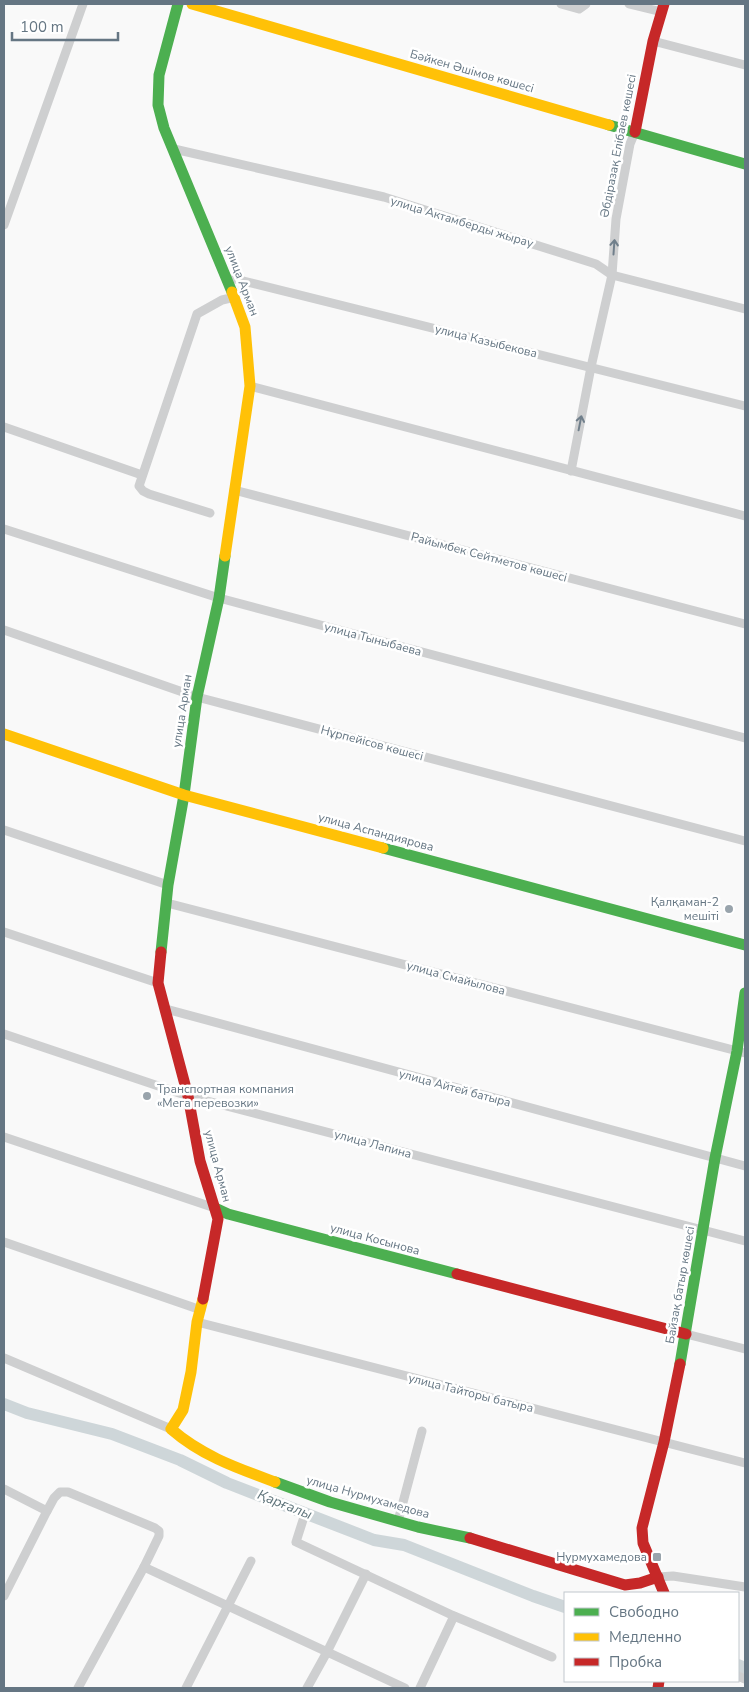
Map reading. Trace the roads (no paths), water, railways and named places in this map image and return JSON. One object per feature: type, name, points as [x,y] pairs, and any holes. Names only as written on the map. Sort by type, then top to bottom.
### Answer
[{"type":"street","points":[[4,224],[83,4]]},
{"type":"street","name":"улица Арман","points":[[171,1429],[183,1410],[191,1372],[197,1322],[201,1310],[218,1219],[200,1162],[188,1096],[158,983],[168,884],[184,795],[197,697],[219,598],[250,386],[245,327],[235,296],[164,128],[158,104],[159,75],[178,4]]},
{"type":"street","name":"Бәйкен Әшімов көшесі","points":[[192,4],[745,164]]},
{"type":"street","points":[[561,4],[580,9],[586,4]]},
{"type":"street","points":[[629,4],[663,8]]},
{"type":"street","name":"Әбдіразақ Елібаев көшесі","points":[[571,471],[591,367],[612,275],[616,219],[630,144],[635,132],[653,41],[663,8]]},
{"type":"street","points":[[653,41],[745,65]]},
{"type":"street","name":"улица Актамберды жырау","points":[[174,149],[384,197],[596,264],[612,275],[745,309]]},
{"type":"street","name":"улица Казыбекова","points":[[227,277],[745,406]]},
{"type":"street","points":[[210,513],[143,491],[139,486],[196,314],[222,300],[235,296]]},
{"type":"street","points":[[250,386],[745,516]]},
{"type":"street","points":[[4,427],[142,476]]},
{"type":"street","name":"Райымбек Сейтметов көшесі","points":[[234,490],[745,624]]},
{"type":"street","name":"улица Тыныбаева","points":[[4,529],[219,598],[745,738]]},
{"type":"street","name":"Нұрпейісов көшесі","points":[[4,630],[197,697],[745,841]]},
{"type":"street","name":"улица Аспандиярова","points":[[4,734],[184,795],[745,945]]},
{"type":"street","points":[[4,830],[168,884]]},
{"type":"street","name":"улица Смайылова","points":[[167,903],[741,1052]]},
{"type":"street","points":[[4,932],[158,983]]},
{"type":"street","name":"Байзақ батыр көшесі","points":[[664,1592],[643,1542],[642,1528],[664,1442],[686,1334],[715,1158],[741,1052],[745,993]]},
{"type":"street","name":"улица Айтей батыра","points":[[166,1009],[745,1166]]},
{"type":"street","name":"улица Лапина","points":[[4,1034],[188,1096],[745,1241]]},
{"type":"street","name":"улица Косынова","points":[[4,1138],[215,1208],[228,1214],[745,1349]]},
{"type":"street","points":[[4,1242],[201,1310]]},
{"type":"street","name":"улица Тайторы батыра","points":[[197,1322],[745,1463]]},
{"type":"street","name":"улица Нурмухамедова","points":[[4,1358],[171,1429],[185,1442],[221,1462],[330,1502],[468,1538],[625,1585],[640,1583],[658,1577],[673,1576],[745,1587]]},
{"type":"street","points":[[398,1521],[422,1431]]},
{"type":"street","points":[[4,1489],[47,1511]]},
{"type":"street","points":[[4,1596],[47,1511],[54,1498],[60,1492],[68,1492],[155,1528],[158,1531],[159,1536],[144,1567],[78,1688]]},
{"type":"street","points":[[303,1520],[296,1542],[454,1616],[552,1657]]},
{"type":"street","points":[[186,1688],[250,1561]]},
{"type":"street","points":[[144,1567],[406,1688]]},
{"type":"street","points":[[307,1688],[366,1574]]},
{"type":"street","points":[[420,1688],[454,1616]]},
{"type":"waterway","name":"Қарғалы","points":[[4,1404],[27,1413],[112,1434],[180,1460],[227,1483],[374,1540],[404,1545],[564,1607]]},
{"type":"waterway","name":"Қарғалы","points":[[739,1665],[745,1668]]},
{"type":"place","name":"Қалқаман-2 мешіті","points":[[729,909]]},
{"type":"place","name":"Транспортная компания «Мега перевозки»","points":[[147,1096]]},
{"type":"place","name":"Нурмухамедова","points":[[657,1557]]}]
